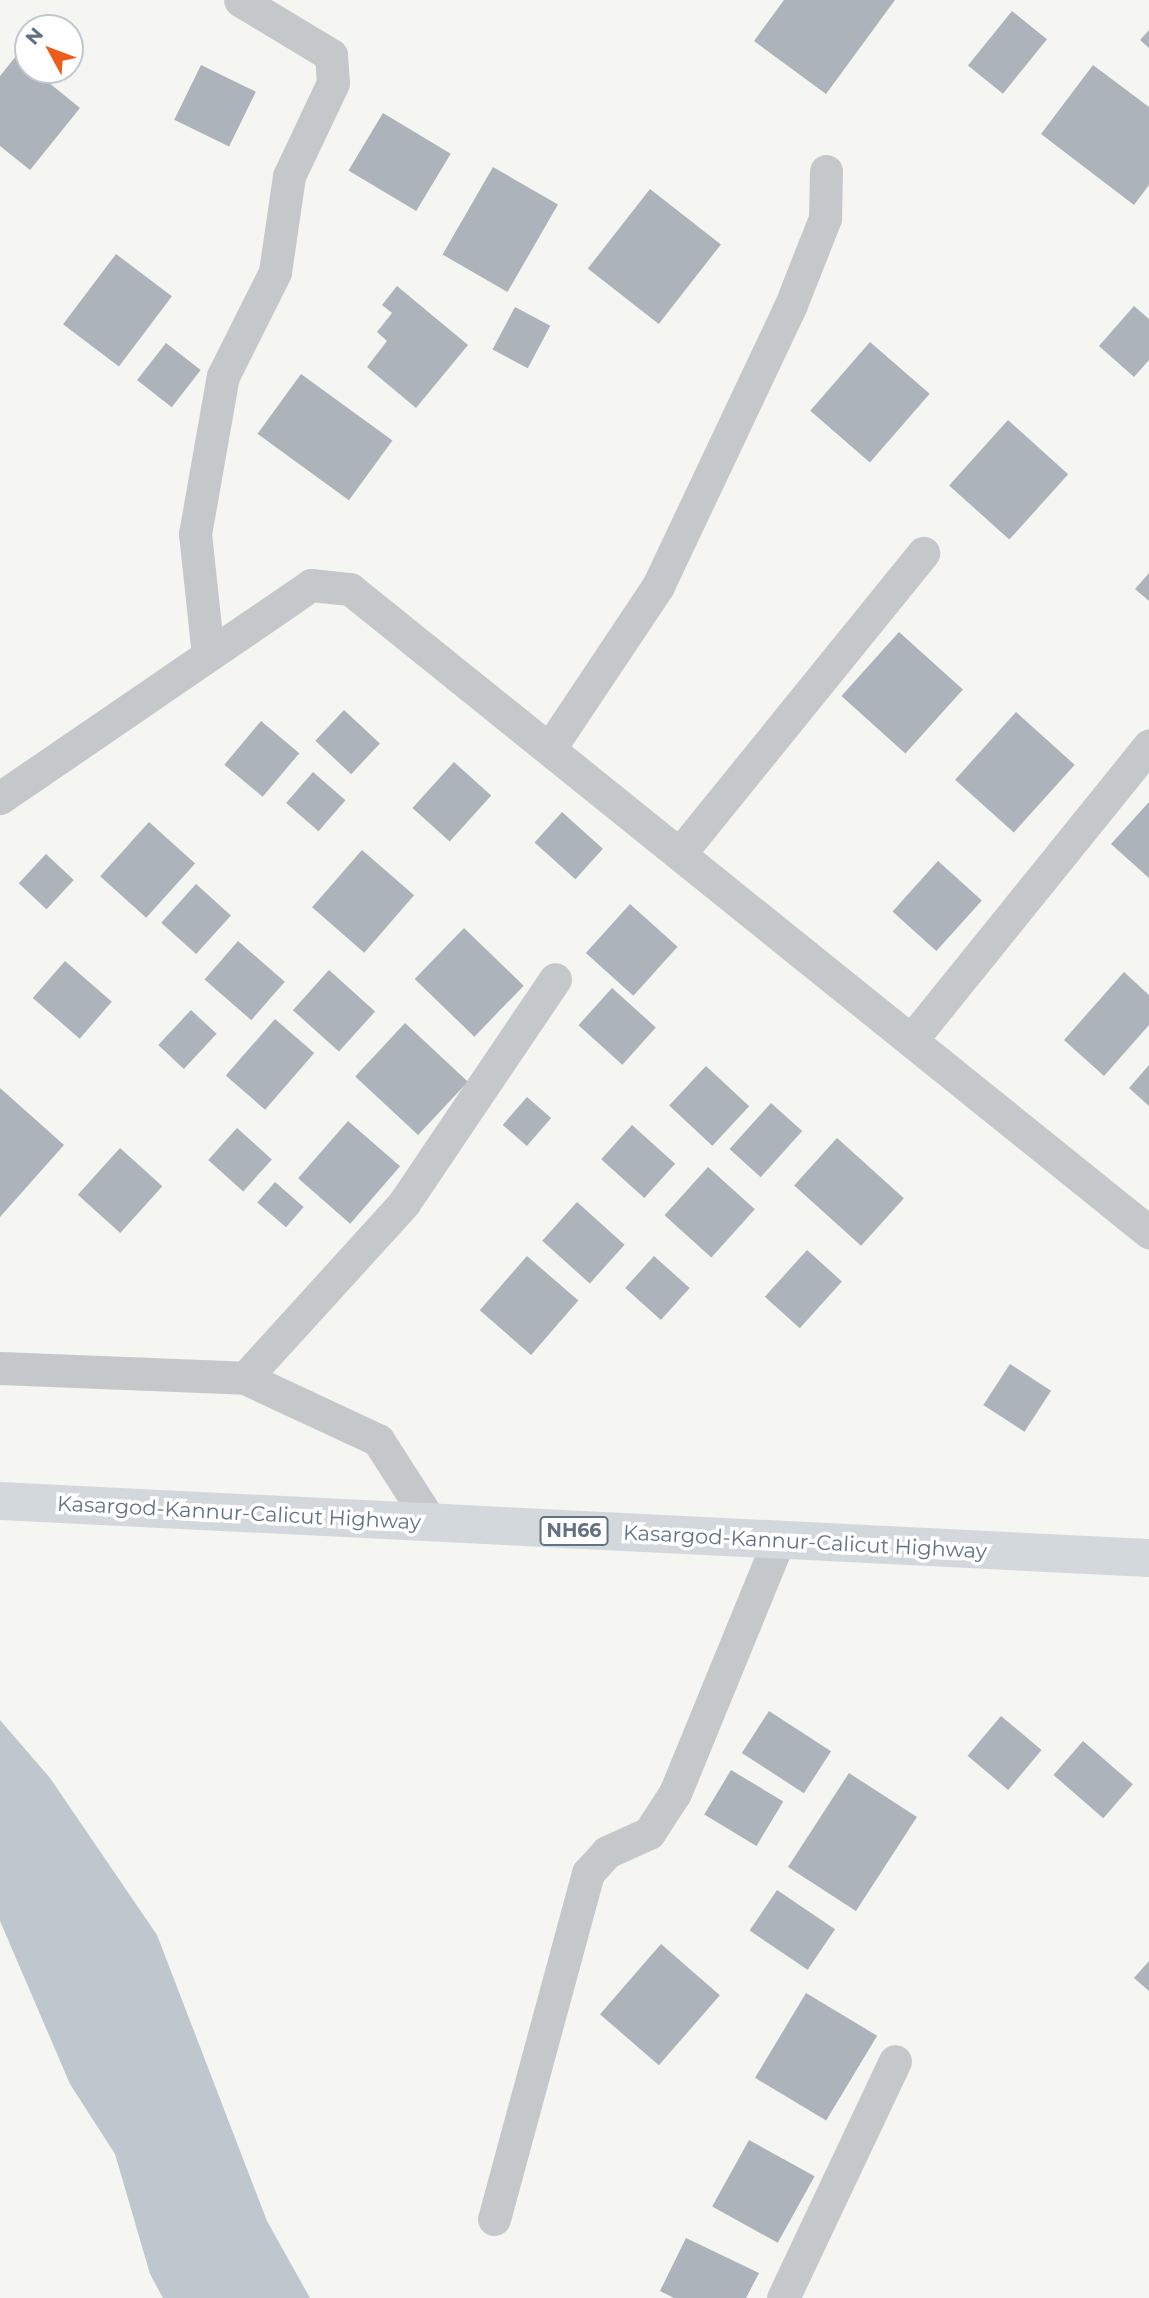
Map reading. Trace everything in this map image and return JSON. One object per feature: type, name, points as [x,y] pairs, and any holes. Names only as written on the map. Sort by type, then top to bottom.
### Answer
[{"type":"highway","name":"Kasargod-Kannur-Calicut Highway","points":[[0,1501],[778,1542],[1149,1558]]},
{"type":"street","points":[[208,655],[195,534],[223,376],[275,272],[289,176],[333,83],[331,55],[240,0]]},
{"type":"street","points":[[550,748],[658,586],[790,307],[825,218],[826,171]]},
{"type":"street","points":[[681,852],[923,553]]},
{"type":"street","points":[[0,798],[311,585],[350,589],[913,1038],[1149,1232]]},
{"type":"street","points":[[913,1038],[1149,745]]},
{"type":"street","points":[[245,1378],[404,1203],[555,979]]},
{"type":"street","points":[[0,1368],[245,1378],[378,1440],[432,1524]]},
{"type":"street","points":[[494,2220],[588,1872],[607,1852],[649,1833],[675,1793],[778,1542]]},
{"type":"street","points":[[783,2298],[895,2061]]},
{"type":"shaded area","points":[[0,1720],[50,1778],[157,1935],[267,2221],[310,2298],[163,2298],[150,2274],[115,2154],[70,2084],[0,1921]]},
{"type":"building","points":[[784,0],[895,0],[826,94],[754,41]]},
{"type":"building","points":[[1012,11],[1047,39],[1003,94],[968,65]]},
{"type":"building","points":[[1149,30],[1149,48],[1140,40]]},
{"type":"building","points":[[14,58],[14,84],[50,84],[80,108],[30,170],[0,146],[0,76]]},
{"type":"building","points":[[201,65],[256,92],[229,147],[174,120]]},
{"type":"building","points":[[1093,65],[1149,107],[1149,185],[1134,205],[1041,134]]},
{"type":"building","points":[[383,113],[451,154],[416,211],[348,170]]},
{"type":"building","points":[[493,167],[558,204],[507,292],[443,254]]},
{"type":"building","points":[[650,189],[721,244],[659,324],[588,269]]},
{"type":"building","points":[[116,254],[172,296],[119,366],[63,324]]},
{"type":"building","points":[[397,286],[468,345],[416,408],[367,367],[387,341],[377,332],[392,313],[382,305]]},
{"type":"building","points":[[1134,306],[1149,319],[1149,360],[1134,377],[1099,346]]},
{"type":"building","points":[[515,307],[550,326],[528,368],[492,349]]},
{"type":"building","points":[[870,342],[930,394],[870,463],[810,411]]},
{"type":"building","points":[[166,343],[201,370],[172,407],[137,380]]},
{"type":"building","points":[[301,374],[392,440],[349,500],[258,434]]},
{"type":"building","points":[[1008,420],[1068,474],[1009,540],[949,485]]},
{"type":"building","points":[[1149,573],[1149,601],[1135,589]]},
{"type":"building","points":[[899,632],[963,690],[905,753],[841,696]]},
{"type":"building","points":[[344,710],[380,743],[351,774],[315,741]]},
{"type":"building","points":[[1016,712],[1075,765],[1014,832],[955,780]]},
{"type":"building","points":[[261,721],[299,753],[263,797],[224,765]]},
{"type":"building","points":[[454,762],[491,795],[450,842],[413,808]]},
{"type":"building","points":[[313,772],[345,800],[319,831],[286,803]]},
{"type":"building","points":[[1149,802],[1149,878],[1111,844]]},
{"type":"building","points":[[562,812],[603,849],[575,879],[535,842]]},
{"type":"building","points":[[149,822],[195,863],[146,918],[100,876]]},
{"type":"building","points":[[362,850],[414,895],[364,953],[312,907]]},
{"type":"building","points":[[46,854],[74,880],[47,909],[19,883]]},
{"type":"building","points":[[938,861],[982,900],[936,951],[892,912]]},
{"type":"building","points":[[196,884],[231,915],[196,954],[161,923]]},
{"type":"building","points":[[630,904],[678,947],[633,996],[586,953]]},
{"type":"building","points":[[464,928],[524,986],[474,1037],[415,979]]},
{"type":"building","points":[[238,941],[285,982],[251,1020],[205,979]]},
{"type":"building","points":[[65,961],[112,1002],[80,1039],[33,998]]},
{"type":"building","points":[[329,970],[375,1011],[339,1052],[293,1010]]},
{"type":"building","points":[[1124,972],[1149,995],[1149,1025],[1104,1076],[1064,1040]]},
{"type":"building","points":[[612,988],[656,1027],[622,1065],[579,1025]]},
{"type":"building","points":[[191,1010],[217,1034],[184,1069],[158,1045]]},
{"type":"building","points":[[275,1019],[314,1053],[265,1110],[226,1076]]},
{"type":"building","points":[[405,1023],[468,1082],[418,1135],[355,1076]]},
{"type":"building","points":[[1149,1065],[1149,1106],[1129,1088]]},
{"type":"building","points":[[706,1066],[749,1106],[712,1146],[669,1105]]},
{"type":"building","points":[[0,1088],[64,1145],[0,1217]]},
{"type":"building","points":[[527,1097],[551,1118],[527,1146],[503,1125]]},
{"type":"building","points":[[771,1103],[802,1131],[761,1177],[730,1149]]},
{"type":"building","points":[[348,1121],[400,1166],[350,1224],[298,1178]]},
{"type":"building","points":[[632,1125],[675,1164],[644,1198],[601,1159]]},
{"type":"building","points":[[237,1128],[272,1159],[243,1191],[208,1160]]},
{"type":"building","points":[[837,1138],[904,1198],[861,1246],[794,1186]]},
{"type":"building","points":[[120,1148],[162,1186],[120,1233],[78,1195]]},
{"type":"building","points":[[708,1167],[755,1209],[711,1257],[665,1215]]},
{"type":"building","points":[[275,1182],[304,1207],[286,1227],[257,1202]]},
{"type":"building","points":[[577,1202],[625,1245],[590,1283],[542,1241]]},
{"type":"building","points":[[807,1250],[842,1281],[800,1328],[765,1297]]},
{"type":"building","points":[[527,1256],[578,1301],[531,1355],[480,1310]]},
{"type":"building","points":[[654,1256],[690,1288],[661,1320],[625,1288]]},
{"type":"building","points":[[1010,1364],[1051,1391],[1024,1432],[983,1405]]},
{"type":"building","points":[[769,1711],[831,1751],[804,1793],[742,1753]]},
{"type":"building","points":[[1001,1716],[1042,1750],[1008,1790],[968,1756]]},
{"type":"building","points":[[1083,1741],[1133,1784],[1103,1818],[1053,1775]]},
{"type":"building","points":[[731,1770],[783,1801],[757,1846],[704,1815]]},
{"type":"building","points":[[849,1773],[917,1817],[856,1911],[788,1867]]},
{"type":"building","points":[[777,1890],[835,1929],[808,1970],[750,1931]]},
{"type":"building","points":[[661,1944],[720,1995],[659,2065],[600,2014]]},
{"type":"building","points":[[1149,1961],[1149,1991],[1134,1978]]},
{"type":"building","points":[[806,1993],[877,2036],[826,2121],[755,2078]]},
{"type":"building","points":[[749,2140],[815,2176],[778,2243],[712,2206]]},
{"type":"building","points":[[686,2238],[759,2273],[746,2298],[674,2298],[660,2291]]}]
